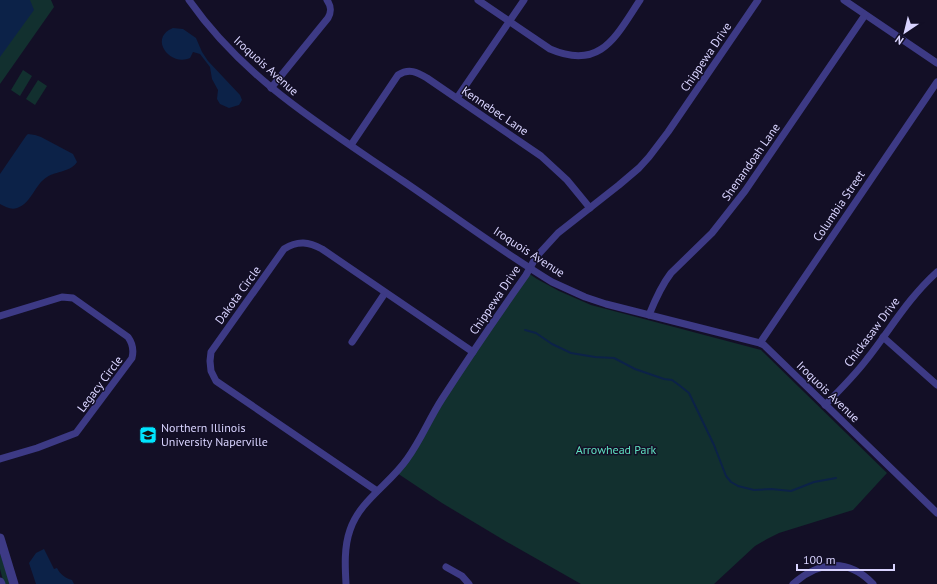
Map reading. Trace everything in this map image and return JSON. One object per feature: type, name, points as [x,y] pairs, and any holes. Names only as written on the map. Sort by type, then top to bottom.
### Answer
[{"type":"street","name":"Iroquois Avenue","points":[[189,0],[224,44],[271,88],[306,115],[552,282],[585,297],[764,345],[937,513]]},
{"type":"street","points":[[271,88],[328,18],[331,10],[327,0]]},
{"type":"street","points":[[478,0],[550,49],[563,54],[576,56],[590,54],[604,48],[612,41],[640,0]]},
{"type":"street","points":[[457,98],[524,0]]},
{"type":"street","name":"Chippewa Drive","points":[[346,584],[346,545],[350,529],[361,510],[377,491],[399,470],[410,455],[424,434],[441,400],[536,258],[558,233],[639,168],[668,132],[758,0]]},
{"type":"street","points":[[844,0],[937,63]]},
{"type":"street","name":"Shenandoah Lane","points":[[649,315],[659,293],[671,273],[712,233],[745,191],[866,15]]},
{"type":"street","name":"Kennebec Lane","points":[[351,145],[398,75],[408,71],[419,73],[541,156],[567,180],[590,208]]},
{"type":"street","name":"Columbia Street","points":[[760,343],[937,82]]},
{"type":"street","name":"Dakota Circle","points":[[377,491],[216,381],[211,371],[210,357],[214,346],[284,249],[290,245],[310,243],[322,249],[473,352]]},
{"type":"street","name":"Chickasaw Drive","points":[[825,405],[854,375],[910,300],[937,272]]},
{"type":"street","points":[[352,342],[385,293]]},
{"type":"street","name":"Legacy Circle","points":[[0,316],[62,297],[73,298],[128,337],[131,341],[134,353],[132,358],[76,433],[38,448],[0,459]]},
{"type":"street","points":[[883,337],[937,385]]},
{"type":"street","points":[[0,538],[14,584]]},
{"type":"street","points":[[793,584],[812,570],[819,567],[836,565],[856,570],[866,576],[873,584]]},
{"type":"street","points":[[446,567],[462,576],[469,584]]},
{"type":"green space","points":[[0,0],[51,0],[54,7],[0,84]]},
{"type":"green space","points":[[23,70],[32,76],[20,96],[11,90]]},
{"type":"green space","points":[[38,80],[47,86],[35,105],[26,99]]},
{"type":"green space","name":"Arrowhead Park","points":[[528,273],[559,291],[591,305],[761,350],[887,473],[853,510],[779,533],[767,539],[755,546],[714,584],[581,584],[442,503],[397,473],[435,411]]},
{"type":"green space","points":[[0,553],[10,584],[4,584],[0,569]]},
{"type":"water","points":[[0,0],[30,0],[34,10],[0,57]]},
{"type":"water","points":[[173,28],[183,29],[196,38],[208,61],[240,95],[242,100],[239,105],[229,108],[220,104],[217,99],[218,90],[212,79],[210,67],[200,54],[193,52],[190,58],[183,60],[175,59],[169,55],[162,44],[162,38]]},
{"type":"water","points":[[28,134],[41,137],[73,154],[77,162],[71,168],[51,175],[43,180],[22,206],[15,209],[6,207],[0,204],[0,174]]},
{"type":"water","points":[[44,549],[54,569],[57,568],[63,576],[72,580],[74,584],[36,584],[29,563],[36,553]]},
{"type":"waterway","points":[[525,330],[536,333],[552,344],[571,353],[595,357],[614,358],[635,369],[664,379],[672,380],[679,385],[689,393],[714,445],[726,476],[731,482],[738,486],[754,490],[771,489],[791,491],[814,482],[836,478]]},
{"type":"place","name":"Northern Illinois University Naperville","points":[[148,435]]}]
